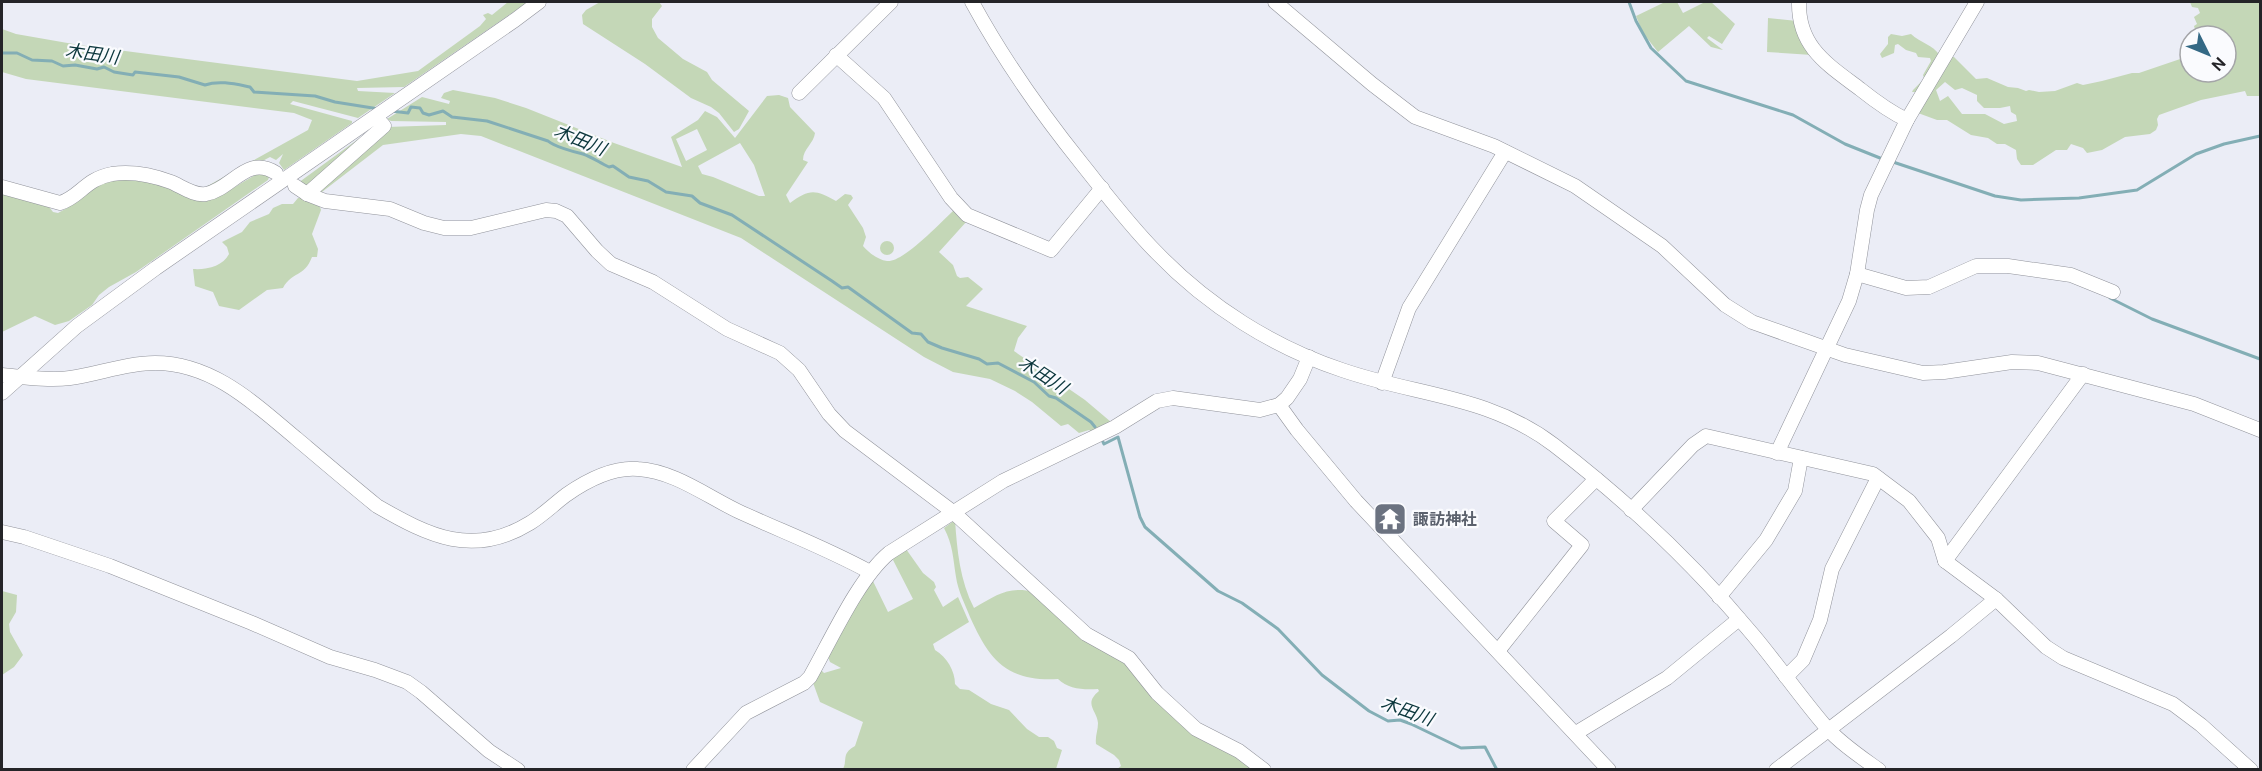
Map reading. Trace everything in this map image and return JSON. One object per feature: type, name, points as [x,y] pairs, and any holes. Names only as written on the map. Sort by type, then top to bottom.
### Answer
[{"type":"street","points":[[2,393],[77,326],[156,268],[539,2]]},
{"type":"street","points":[[799,93],[891,2]]},
{"type":"street","points":[[972,2],[984,25],[1022,83],[1102,188],[1157,254],[1200,292],[1240,321],[1309,357],[1382,383],[1456,398],[1488,408],[1511,418],[1549,441],[1596,479],[1676,552],[1739,619],[1828,729],[1879,770]]},
{"type":"street","points":[[1275,2],[1415,117],[1505,152],[1575,186],[1662,246],[1735,312],[1768,328],[1828,349],[1899,369],[1923,373],[2012,362],[2038,363],[2194,404],[2260,430]]},
{"type":"street","points":[[1799,2],[1802,30],[1818,56],[1890,111],[1907,120]]},
{"type":"street","points":[[1777,453],[1849,301],[1857,274],[1871,195],[1907,120],[1977,2]]},
{"type":"street","points":[[836,56],[884,98],[928,160],[951,198],[967,215],[1051,250],[1102,188]]},
{"type":"street","points":[[308,194],[384,126],[376,117]]},
{"type":"street","points":[[1382,383],[1409,308],[1505,152]]},
{"type":"street","points":[[2,187],[60,203],[69,199],[90,182],[112,174],[140,173],[195,193],[207,194],[254,168],[264,166],[276,172]]},
{"type":"street","points":[[295,186],[325,201],[390,209],[434,226],[457,229],[480,226],[546,210],[567,216],[611,264],[652,282],[727,329],[780,353],[799,370],[829,414],[845,431],[953,512],[1086,634],[1129,658],[1157,693],[1196,729],[1239,751],[1264,770]]},
{"type":"street","points":[[1857,274],[1906,288],[1929,287],[1976,266],[2007,266],[2071,275],[2113,292]]},
{"type":"street","points":[[693,770],[746,713],[804,683],[810,677],[870,572],[889,553],[1003,481],[1115,427],[1157,401],[1173,398],[1260,410],[1279,405],[1287,398],[1300,379],[1309,357]]},
{"type":"street","points":[[2,375],[66,379],[106,372],[130,364],[157,363],[180,365],[204,373],[240,392],[377,506],[400,519],[450,540],[475,542],[513,532],[531,523],[575,489],[594,478],[636,468],[675,479],[743,514],[830,550],[870,572]]},
{"type":"street","points":[[1945,561],[2083,374]]},
{"type":"street","points":[[1279,405],[1356,501],[1576,733],[1599,766]]},
{"type":"street","points":[[1631,510],[1700,438],[1716,437],[1873,474],[1909,501],[1938,538],[1945,561],[1996,599],[2046,647],[2063,658],[2173,704],[2201,725],[2251,770]]},
{"type":"street","points":[[1719,597],[1766,540],[1795,491],[1801,458]]},
{"type":"street","points":[[1786,677],[1803,660],[1820,620],[1832,569],[1878,478]]},
{"type":"street","points":[[1498,651],[1582,546],[1554,520],[1596,479]]},
{"type":"street","points":[[2,532],[24,537],[110,566],[330,657],[406,682],[489,751],[518,770]]},
{"type":"street","points":[[1776,770],[1996,599]]},
{"type":"street","points":[[1576,733],[1667,678],[1739,619]]},
{"type":"green space","points":[[508,2],[528,2],[404,87],[357,88],[358,91],[395,93],[358,118],[293,101],[290,104],[352,121],[352,123],[284,170],[279,163],[283,154],[276,160],[270,157],[209,189],[202,189],[308,130],[312,120],[294,113],[26,79],[2,72],[2,29],[16,34],[79,45],[357,81],[418,71],[480,26],[486,19],[483,15],[488,13],[492,15]]},
{"type":"green space","points":[[600,2],[659,2],[662,6],[652,19],[652,27],[658,38],[683,59],[707,72],[712,80],[749,111],[739,129],[734,132],[719,113],[711,107],[691,98],[645,64],[583,24],[582,15]]},
{"type":"green space","points":[[1665,2],[1677,2],[1683,13],[1705,2],[1711,2],[1735,24],[1722,44],[1709,36],[1707,38],[1723,50],[1711,47],[1689,26],[1658,52],[1643,33],[1636,16]]},
{"type":"green space","points":[[2190,2],[2260,2],[2260,96],[2247,96],[2245,91],[2201,100],[2159,115],[2156,130],[2150,134],[2125,137],[2102,150],[2087,153],[2083,148],[2071,144],[2067,150],[2056,150],[2033,165],[2021,165],[2017,159],[2016,150],[2005,144],[1997,144],[1988,138],[1971,135],[1947,120],[1937,120],[1918,113],[1919,92],[1912,92],[1928,78],[1924,78],[1923,75],[1931,61],[1930,58],[1918,57],[1916,53],[1898,44],[1895,45],[1894,53],[1882,58],[1880,54],[1888,44],[1888,37],[1891,34],[1902,36],[1911,34],[1934,49],[1940,56],[1954,57],[1976,79],[1987,78],[2008,87],[2026,91],[2055,91],[2077,83],[2083,85],[2139,73],[2178,60],[2178,84],[2238,84],[2238,24],[2197,24],[2194,17],[2200,13],[2198,8],[2192,7]],"holes":[[[1945,82],[1955,90],[1962,88],[1977,95],[1977,101],[1984,108],[2010,106],[2017,121],[2004,124],[1985,114],[1962,114],[1948,96],[1940,101],[1936,90]]]},
{"type":"green space","points":[[1768,18],[1797,21],[1812,55],[1767,52]]},
{"type":"green space","points":[[453,90],[495,98],[682,167],[671,137],[698,120],[705,111],[717,117],[735,138],[767,96],[779,95],[788,98],[790,107],[815,133],[803,156],[803,160],[808,162],[786,195],[790,203],[812,192],[823,194],[836,201],[845,194],[851,195],[853,198],[848,205],[863,228],[866,237],[863,246],[880,259],[887,261],[894,260],[912,249],[954,210],[967,221],[939,252],[953,265],[957,276],[968,277],[983,289],[966,306],[1027,326],[1018,338],[1014,351],[1085,400],[1111,422],[1093,433],[1089,430],[1079,433],[1068,424],[1061,426],[1015,391],[990,379],[953,372],[924,357],[741,238],[481,136],[461,134],[383,145],[318,195],[323,184],[387,127],[446,125],[446,122],[387,119],[422,97],[449,104],[450,101],[441,98],[444,93]],"holes":[[[697,129],[707,150],[686,161],[676,139]],[[740,143],[754,165],[765,196],[759,196],[702,174],[698,166]]]},
{"type":"green space","points":[[376,126],[309,187],[298,183]]},
{"type":"green space","points":[[121,170],[204,200],[216,198],[257,174],[269,177],[268,180],[136,272],[109,287],[92,305],[69,321],[55,325],[35,316],[2,332],[2,185],[43,199],[53,212],[58,213],[69,207],[71,200]]},
{"type":"green space","points":[[304,197],[319,204],[321,210],[312,234],[318,249],[317,257],[312,257],[302,272],[290,279],[283,288],[267,290],[239,310],[219,306],[213,292],[195,286],[193,269],[214,266],[223,262],[229,254],[222,242],[242,232],[250,222],[269,214],[273,208],[282,204],[293,204],[298,198]]},
{"type":"green space","points":[[887,241],[892,243],[894,248],[892,253],[887,255],[882,253],[880,248],[882,243]]},
{"type":"green space","points":[[955,520],[962,576],[974,608],[1010,591],[1034,592],[1152,682],[1198,724],[1269,769],[1117,769],[1121,766],[1119,760],[1096,744],[1098,723],[1091,703],[1098,689],[1076,688],[1058,679],[1040,679],[1012,672],[992,656],[984,645],[960,592],[951,546],[944,528]]},
{"type":"green space","points":[[906,549],[923,573],[934,582],[936,587],[934,590],[943,607],[958,597],[969,622],[933,644],[935,650],[950,665],[955,684],[960,689],[969,690],[991,704],[1009,710],[1027,729],[1039,737],[1048,737],[1054,741],[1057,748],[1062,750],[1056,769],[843,769],[846,754],[855,746],[863,722],[820,702],[812,680],[818,671],[824,673],[841,668],[830,662],[828,657],[871,577],[888,612],[913,599],[893,560],[896,554]]},
{"type":"green space","points":[[2,591],[17,595],[16,612],[9,624],[10,632],[23,655],[14,667],[2,675]]},
{"type":"waterway","points":[[1629,2],[1636,21],[1651,48],[1686,81],[1793,115],[1845,144],[1880,158]]},
{"type":"waterway","name":"木田川","points":[[2,53],[17,53],[32,60],[52,61],[63,66],[75,65],[97,69],[104,67],[114,72],[133,75],[135,72],[179,77],[205,85],[233,84],[250,87],[254,92],[315,96],[335,102],[379,109]]},
{"type":"waterway","name":"木田川","points":[[391,111],[408,113],[411,107],[420,108],[423,113],[429,115],[443,111],[452,117],[487,121],[586,155],[609,167],[613,166],[629,177],[648,181],[666,192],[692,196],[700,203],[732,215],[842,288],[848,287],[912,333],[921,334],[928,342],[979,359],[987,364],[998,363],[1034,382],[1049,396],[1056,398],[1095,427]]},
{"type":"waterway","points":[[1893,162],[1995,196],[2021,200],[2079,198],[2137,190],[2196,154],[2224,144],[2260,136]]},
{"type":"waterway","points":[[2110,298],[2152,319],[2260,359]]},
{"type":"waterway","name":"木田川","points":[[1103,442],[1104,444],[1118,437],[1140,517],[1145,527],[1218,591],[1242,603],[1278,629],[1322,675],[1369,711],[1388,721],[1400,720],[1411,724],[1461,748],[1485,747],[1497,770]]},
{"type":"place","name":"諏訪神社","points":[[1390,519]]}]
